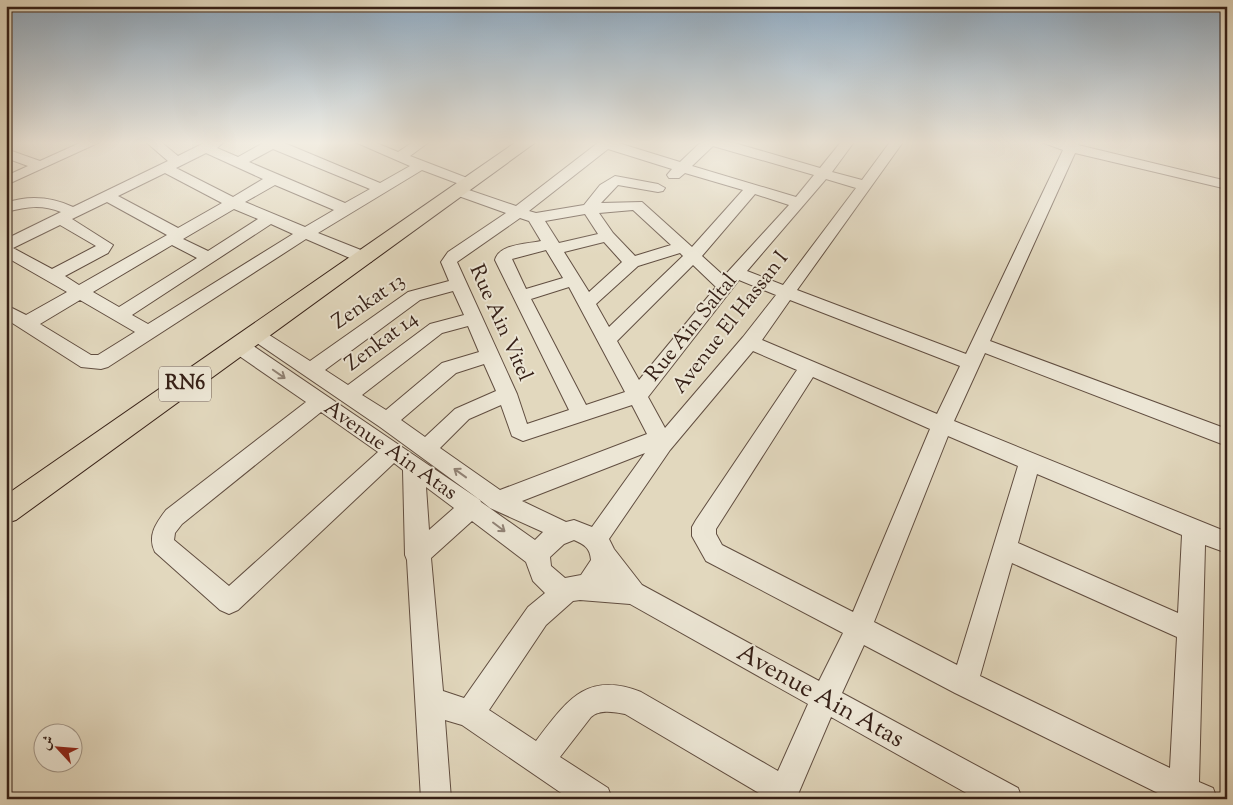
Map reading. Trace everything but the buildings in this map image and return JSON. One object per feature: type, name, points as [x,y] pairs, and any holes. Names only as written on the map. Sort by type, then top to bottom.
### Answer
[{"type":"main road","name":"RN6","points":[[6,510],[475,180]]},
{"type":"street","points":[[6,245],[138,180]]},
{"type":"street","points":[[195,180],[233,203],[365,258]]},
{"type":"street","points":[[26,324],[273,180]]},
{"type":"street","points":[[275,180],[346,209]]},
{"type":"street","points":[[360,180],[380,188]]},
{"type":"street","points":[[6,311],[92,363],[101,362],[304,234],[395,180]]},
{"type":"street","points":[[449,180],[517,212],[535,218],[589,209],[637,205],[668,180]]},
{"type":"street","name":"Rue Ain Vitel","points":[[519,430],[507,394],[449,262],[559,180]]},
{"type":"street","points":[[589,209],[605,188],[616,180],[658,188]]},
{"type":"street","points":[[721,180],[799,203]]},
{"type":"street","name":"Rue Ain Saltal","points":[[519,430],[526,433],[637,396],[730,280],[818,180]]},
{"type":"street","points":[[842,180],[866,186]]},
{"type":"street","name":"Avenue El Hassan I","points":[[602,544],[662,441],[750,342],[785,292],[871,180]]},
{"type":"street","points":[[540,760],[584,705],[602,699],[618,698],[631,702],[788,796],[824,700],[859,628],[942,425],[1056,180]]},
{"type":"street","points":[[1206,180],[1227,185]]},
{"type":"street","points":[[607,339],[688,251],[752,189]]},
{"type":"street","points":[[105,196],[208,257]]},
{"type":"street","points":[[6,208],[34,201],[48,202],[105,244],[102,250],[52,276]]},
{"type":"street","points":[[637,205],[688,251],[730,280],[785,292],[1227,438]]},
{"type":"street","points":[[589,209],[607,236],[632,262]]},
{"type":"street","points":[[498,501],[662,441],[574,280],[535,218]]},
{"type":"street","points":[[119,315],[269,219]]},
{"type":"street","points":[[581,415],[503,260],[504,256],[511,252],[553,247],[607,236]]},
{"type":"street","points":[[6,250],[149,332]]},
{"type":"street","points":[[587,303],[632,262],[688,251]]},
{"type":"street","points":[[520,297],[574,280]]},
{"type":"street","name":"Zenkat 13","points":[[310,372],[414,296],[460,284]]},
{"type":"street","name":"Zenkat 14","points":[[348,396],[436,328],[474,319]]},
{"type":"street","name":"Avenue Ain Atas","points":[[248,340],[310,372],[387,421],[420,458],[472,507],[536,555],[540,562]]},
{"type":"street","name":"Avenue Ain Atas","points":[[248,340],[320,402],[393,451],[420,458],[498,501],[569,531]]},
{"type":"street","points":[[750,342],[942,425],[1227,544]]},
{"type":"street","points":[[387,421],[449,368],[490,356]]},
{"type":"street","points":[[809,368],[704,527],[704,536],[714,552],[722,558],[965,683],[1193,794],[1189,630],[1194,530]]},
{"type":"street","points":[[436,799],[431,701],[417,555],[420,458],[462,414],[507,394]]},
{"type":"street","points":[[320,402],[166,526],[162,537],[163,545],[229,602],[393,451]]},
{"type":"street","points":[[965,683],[1006,549],[1030,461]]},
{"type":"street","points":[[417,555],[472,507]]},
{"type":"street","points":[[537,616],[540,562],[545,543],[553,536],[569,531],[594,537],[602,544],[634,593]]},
{"type":"street","points":[[470,714],[537,616],[574,589],[596,579],[601,571],[602,544]]},
{"type":"street","points":[[1006,549],[1189,630]]},
{"type":"street","points":[[540,562],[552,584],[574,589],[634,593]]},
{"type":"street","name":"Avenue Ain Atas","points":[[634,593],[824,700],[1007,799]]},
{"type":"street","points":[[431,701],[470,714],[597,799]]}]
